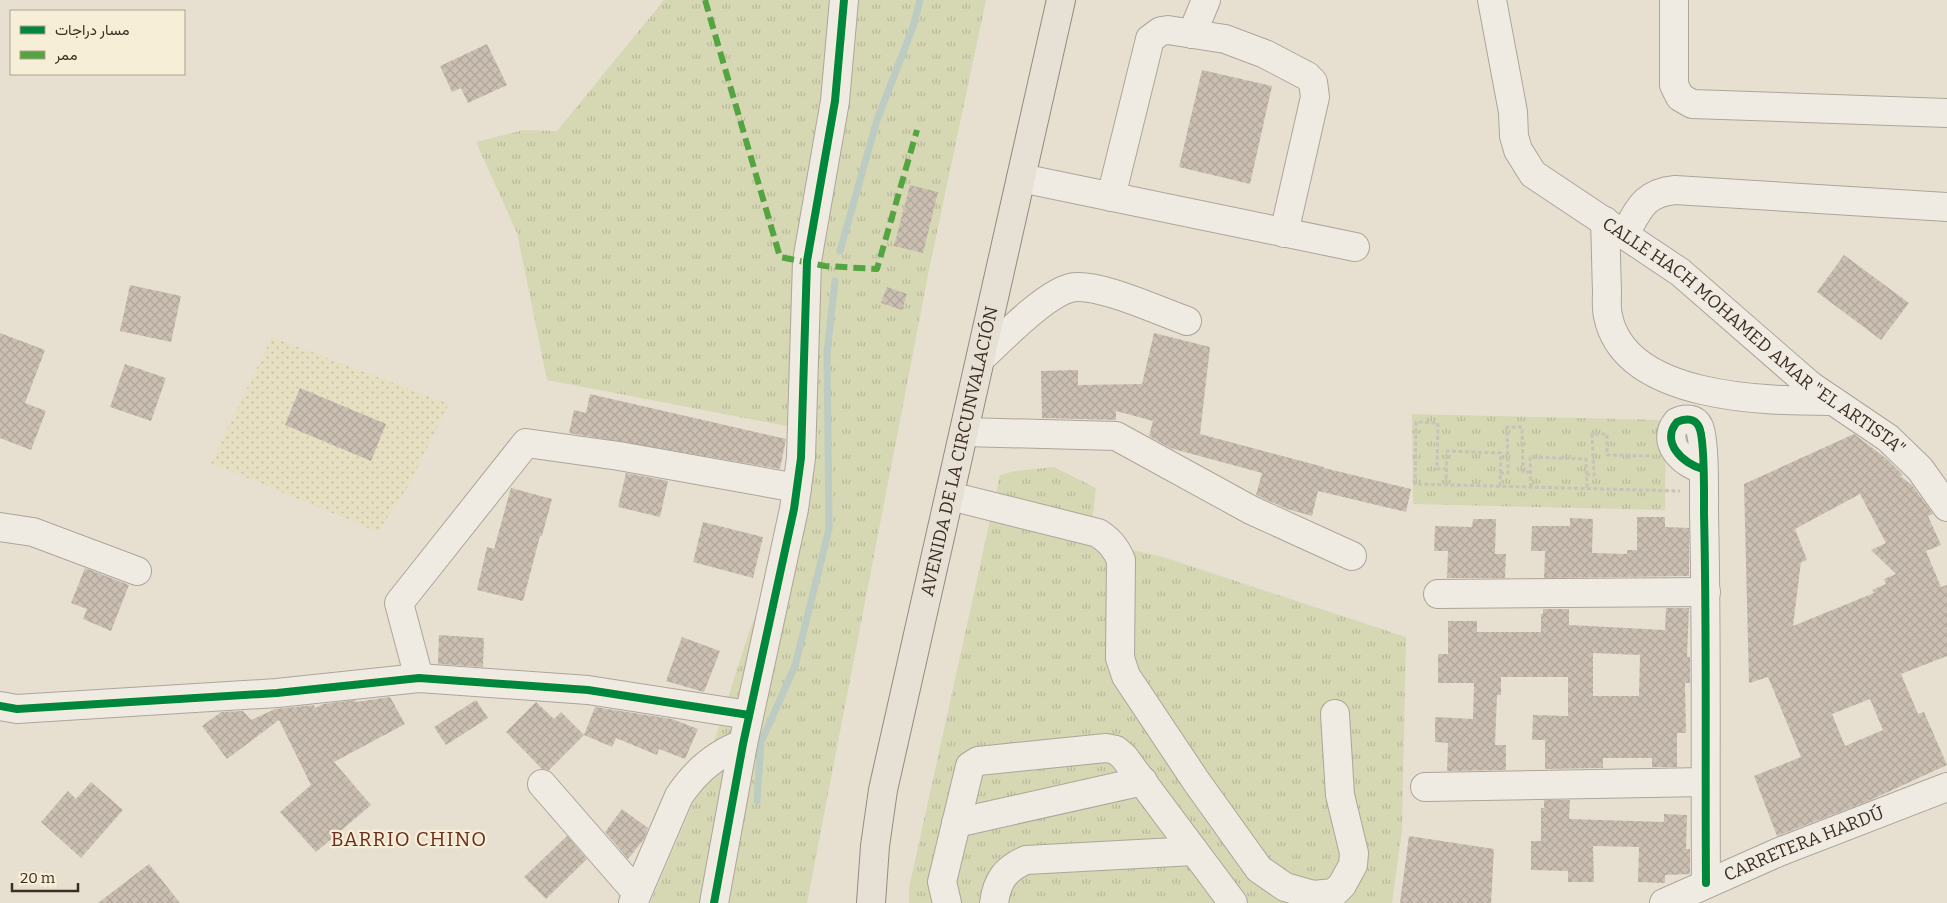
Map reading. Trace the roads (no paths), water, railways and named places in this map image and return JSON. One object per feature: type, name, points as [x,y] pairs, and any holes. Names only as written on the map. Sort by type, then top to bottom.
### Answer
[{"type":"main road","name":"AVENIDA DE LA CIRCUNVALACIÓN","points":[[871,903],[875,846],[883,790],[1061,0]]},
{"type":"street","points":[[714,903],[743,744],[797,488],[801,458],[807,261],[835,101],[844,0]]},
{"type":"street","points":[[1192,34],[1206,0]]},
{"type":"street","name":"CALLE HACH MOHAMED AMAR \"EL ARTISTA\"","points":[[1492,0],[1513,110],[1518,150],[1533,174],[1544,184],[1615,227],[1680,272],[1811,386],[1888,438],[1940,487],[1947,507]]},
{"type":"street","points":[[1674,0],[1674,85],[1680,97],[1692,104],[1947,113]]},
{"type":"street","points":[[1112,197],[1146,46],[1150,39],[1160,31],[1225,39],[1266,54],[1307,76],[1313,82],[1315,97],[1284,233]]},
{"type":"street","points":[[1020,178],[1355,248]]},
{"type":"street","points":[[1833,401],[1771,401],[1710,392],[1651,373],[1632,358],[1617,339],[1608,316],[1615,227],[1652,195],[1662,191],[1947,207]]},
{"type":"street","points":[[981,358],[1027,317],[1060,292],[1072,287],[1094,288],[1187,321]]},
{"type":"street","points":[[1703,481],[1691,466],[1679,457],[1671,439],[1672,427],[1677,422],[1690,419],[1697,423],[1701,429],[1703,481],[1706,592],[1706,883]]},
{"type":"street","points":[[964,432],[1116,436],[1251,510],[1352,556]]},
{"type":"street","points":[[419,678],[399,603],[526,444],[619,456],[797,488]]},
{"type":"street","points":[[950,496],[1098,533],[1116,547],[1121,560],[1120,658],[1126,676],[1196,781],[1260,869],[1285,888],[1313,895],[1334,893],[1342,885],[1353,866],[1354,852],[1340,795],[1335,714]]},
{"type":"street","points":[[0,527],[33,532],[137,571]]},
{"type":"street","points":[[1438,594],[1706,592]]},
{"type":"street","points":[[6,713],[277,693],[419,678],[588,690],[749,716]]},
{"type":"street","points":[[542,784],[635,898],[679,796],[686,785],[706,763],[720,754],[743,744]]},
{"type":"street","points":[[946,903],[942,882],[968,770],[978,761],[1106,748],[1116,750],[1124,756],[1233,903]]},
{"type":"street","points":[[956,823],[1143,781]]},
{"type":"street","points":[[1426,787],[1705,782]]},
{"type":"street","name":"CARRETERA HARDÚ","points":[[1664,903],[1706,883],[1947,787]]},
{"type":"street","points":[[994,903],[996,888],[1003,876],[1013,866],[1026,860],[1194,851]]},
{"type":"waterway","points":[[840,251],[877,120],[913,27],[920,0]]},
{"type":"waterway","points":[[757,801],[761,742],[795,666],[829,529],[827,353],[835,281]]},
{"type":"district","name":"BARRIO CHINO","points":[[409,839]]}]
